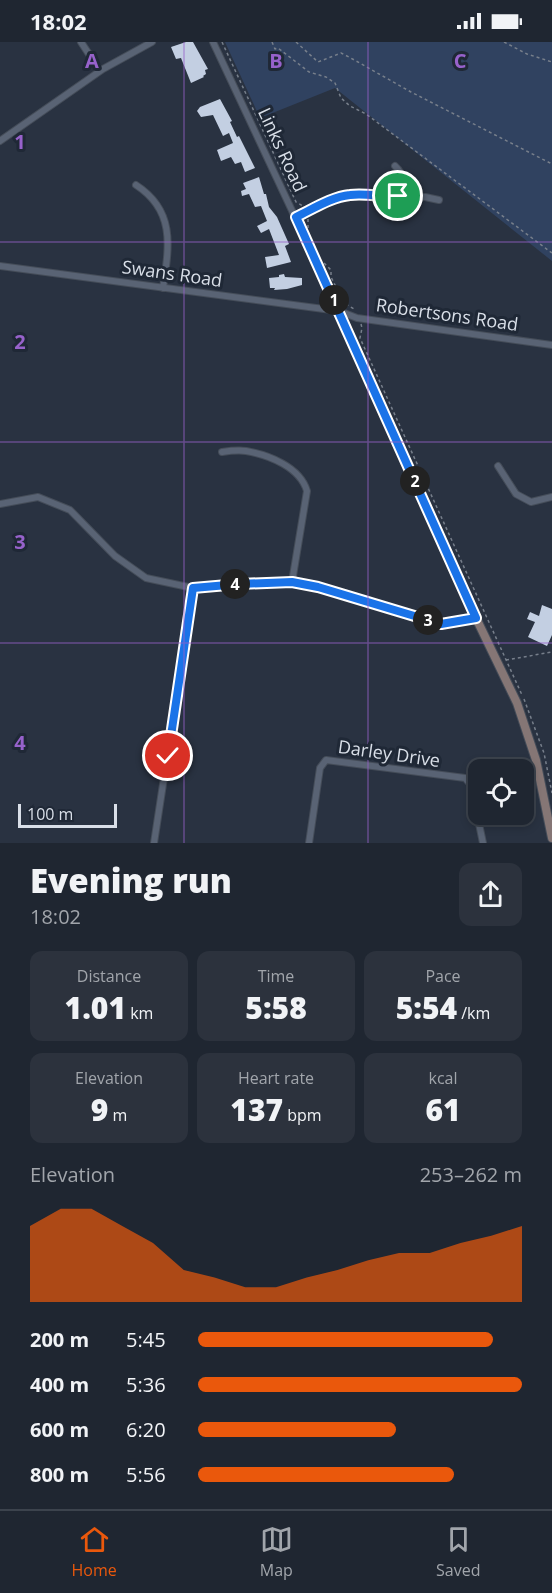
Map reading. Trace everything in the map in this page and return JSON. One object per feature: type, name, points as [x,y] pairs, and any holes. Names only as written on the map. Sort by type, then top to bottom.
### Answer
[{"type":"street","points":[[81,42],[100,71]]},
{"type":"street","points":[[0,141],[100,71],[152,42]]},
{"type":"street","name":"Links Road","points":[[213,42],[296,217],[476,618],[517,703],[536,760],[552,838]]},
{"type":"street","points":[[395,166],[401,171],[403,178],[398,196]]},
{"type":"street","points":[[136,185],[148,193],[159,205],[165,220],[168,254],[163,288]]},
{"type":"street","points":[[296,217],[340,197],[398,196],[431,197],[439,200]]},
{"type":"street","name":"Swans Road","points":[[0,266],[339,311]]},
{"type":"street","name":"Robertsons Road","points":[[339,311],[357,318],[552,345]]},
{"type":"street","points":[[222,452],[245,451],[270,459],[294,471],[304,481],[307,491],[292,582]]},
{"type":"street","points":[[498,466],[516,494],[531,502],[552,497]]},
{"type":"street","points":[[0,504],[38,497],[70,510],[115,556],[146,578],[193,588],[292,582],[318,587],[441,624],[476,618]]},
{"type":"street","points":[[154,843],[193,588]]},
{"type":"street","name":"Darley Drive","points":[[309,843],[320,768],[327,760],[465,778],[471,785],[483,843]]},
{"type":"path","points":[[222,42],[296,202],[302,205],[308,216],[307,226],[311,235]]},
{"type":"path","points":[[272,42],[275,49],[278,48],[309,72],[326,77],[335,83],[341,98],[350,106],[366,114],[552,253]]},
{"type":"path","points":[[296,42],[318,62],[340,53],[349,57],[411,92],[552,164]]},
{"type":"path","points":[[504,42],[527,54],[552,62]]},
{"type":"path","points":[[323,261],[331,270],[331,277],[344,303],[353,307],[363,328],[360,338],[531,715],[544,753],[552,793]]},
{"type":"path","points":[[506,660],[552,652]]},
{"type":"shaded area","points":[[225,42],[552,42],[552,261],[335,88],[260,118]]},
{"type":"building","points":[[193,42],[208,69],[205,70],[204,77],[191,83],[181,58],[176,59],[171,47]]},
{"type":"building","points":[[220,99],[232,121],[230,122],[237,137],[239,136],[255,168],[245,172],[241,162],[235,164],[231,157],[221,161],[217,150],[233,143],[229,133],[223,136],[213,115],[201,117],[197,111],[200,107]]},
{"type":"building","points":[[259,177],[269,207],[277,217],[289,244],[285,246],[291,262],[267,268],[265,257],[279,255],[269,229],[261,233],[257,226],[267,221],[261,206],[255,207],[249,194],[242,196],[241,191],[246,189],[243,183]]},
{"type":"building","points":[[284,274],[285,277],[302,278],[302,285],[287,289],[270,288],[269,278]]},
{"type":"building","points":[[542,605],[552,609],[552,635],[547,646],[528,637],[535,622],[527,619],[530,612],[539,616]]},
{"type":"route","points":[[168,756],[193,588],[292,582],[318,587],[441,624],[476,618],[296,217],[340,197],[351,195],[398,196]]}]
